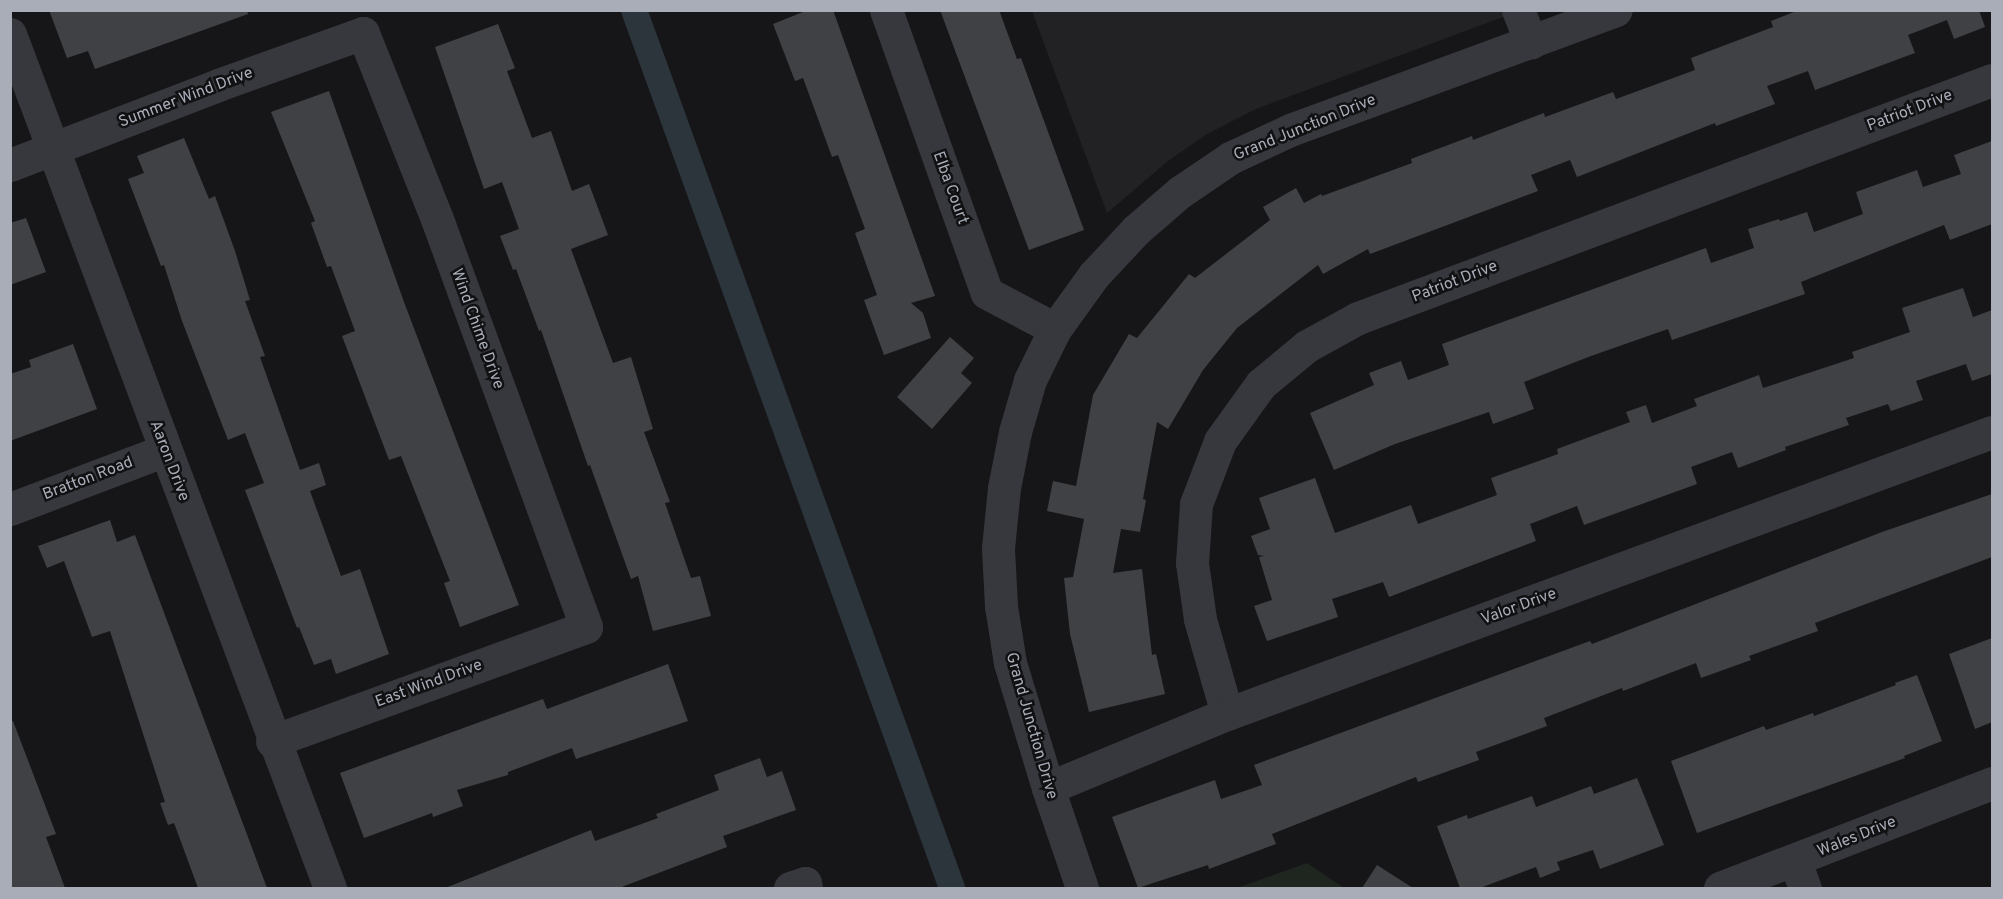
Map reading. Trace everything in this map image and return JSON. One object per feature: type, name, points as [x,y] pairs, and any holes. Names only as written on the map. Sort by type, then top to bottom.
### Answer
[{"type":"street","name":"Elba Court","points":[[886,10],[987,293],[1055,329]]},
{"type":"street","points":[[1518,10],[1531,42]]},
{"type":"street","name":"Grand Junction Drive","points":[[1082,888],[1048,788],[1010,663],[1001,606],[998,548],[1004,488],[1015,432],[1030,380],[1055,329],[1094,275],[1136,230],[1180,192],[1230,158],[1290,130],[1616,10]]},
{"type":"street","name":"Summer Wind Drive","points":[[10,165],[218,85],[363,33]]},
{"type":"street","name":"Wind Chime Drive","points":[[363,33],[437,219],[586,627]]},
{"type":"street","name":"Aaron Drive","points":[[10,34],[330,888]]},
{"type":"street","name":"Patriot Drive","points":[[1227,714],[1200,619],[1192,563],[1196,504],[1220,441],[1261,384],[1306,346],[1358,318],[1992,80]]},
{"type":"street","name":"Valor Drive","points":[[1048,788],[1227,714],[1992,432]]},
{"type":"street","name":"Bratton Road","points":[[10,508],[165,450]]},
{"type":"street","name":"East Wind Drive","points":[[273,741],[586,627]]},
{"type":"street","name":"Wales Drive","points":[[1720,888],[1800,875],[1992,783]]},
{"type":"street","points":[[790,888],[805,883],[807,888]]},
{"type":"shaded area","points":[[1032,11],[1519,11],[1256,109],[1207,134],[1168,161],[1107,213]]},
{"type":"shaded area","points":[[1307,863],[1344,888],[1237,888]]},
{"type":"building","points":[[49,10],[247,10],[248,14],[95,69],[88,51],[67,58]]},
{"type":"building","points":[[808,10],[833,10],[935,296],[911,303],[923,313],[931,338],[884,355],[864,300],[877,295],[855,233],[865,229],[838,155],[832,157],[803,78],[795,81],[773,24]]},
{"type":"building","points":[[940,10],[999,10],[1017,59],[1021,58],[1084,230],[1029,250]]},
{"type":"building","points":[[1799,10],[1979,10],[1985,27],[1954,39],[1947,20],[1908,35],[1915,53],[1815,90],[1808,71],[1767,86],[1775,104],[1716,126],[1715,123],[1577,177],[1570,160],[1531,175],[1538,191],[1370,254],[1368,249],[1323,274],[1318,265],[1237,328],[1203,370],[1168,429],[1157,422],[1143,499],[1146,500],[1140,532],[1121,529],[1113,573],[1142,569],[1152,655],[1156,654],[1165,694],[1089,712],[1070,634],[1064,578],[1073,577],[1084,519],[1047,511],[1053,481],[1076,486],[1093,395],[1129,334],[1137,338],[1189,274],[1195,278],[1270,220],[1263,207],[1296,188],[1304,203],[1321,194],[1322,196],[1412,163],[1411,159],[1472,136],[1473,140],[1544,113],[1545,117],[1613,92],[1616,99],[1695,70],[1691,58],[1773,27],[1771,21]]},
{"type":"building","points":[[498,24],[515,68],[507,71],[532,138],[551,131],[572,191],[589,184],[608,235],[571,249],[613,363],[631,357],[653,429],[644,432],[670,502],[665,503],[691,578],[700,576],[711,616],[653,631],[638,576],[631,579],[590,465],[588,466],[541,330],[539,331],[516,269],[513,270],[500,236],[519,229],[502,182],[484,189],[435,47]]},
{"type":"building","points":[[329,91],[404,302],[519,605],[460,627],[444,583],[450,581],[401,456],[389,460],[342,336],[355,331],[331,266],[327,267],[311,223],[315,221],[271,112]]},
{"type":"building","points":[[184,138],[209,199],[215,196],[235,251],[250,300],[245,301],[265,356],[260,357],[300,470],[319,463],[326,485],[310,491],[341,576],[360,569],[389,654],[336,674],[331,659],[314,665],[299,627],[297,628],[245,490],[264,483],[245,433],[228,440],[182,321],[164,265],[161,266],[128,179],[144,173],[137,156]]},
{"type":"building","points":[[1992,141],[1992,224],[1950,240],[1944,225],[1801,282],[1805,294],[1672,340],[1668,329],[1591,356],[1524,382],[1534,409],[1493,424],[1489,412],[1395,444],[1334,470],[1310,413],[1374,385],[1369,373],[1401,361],[1408,380],[1449,365],[1442,344],[1706,248],[1711,263],[1754,248],[1748,229],[1779,219],[1780,221],[1807,212],[1814,232],[1863,214],[1856,192],[1917,170],[1923,187],[1961,174],[1954,155]]},
{"type":"building","points":[[26,218],[46,272],[10,285],[10,223]]},
{"type":"building","points":[[1963,288],[1973,317],[1992,310],[1992,374],[1972,381],[1966,364],[1916,381],[1923,400],[1891,411],[1888,404],[1846,418],[1849,425],[1785,447],[1786,450],[1738,468],[1732,452],[1691,467],[1697,484],[1584,525],[1577,506],[1530,524],[1536,541],[1389,597],[1383,582],[1332,599],[1338,617],[1267,641],[1254,606],[1272,600],[1259,557],[1264,556],[1258,555],[1251,536],[1270,529],[1259,498],[1315,478],[1335,533],[1411,505],[1418,524],[1497,495],[1491,478],[1558,454],[1557,449],[1630,422],[1626,412],[1646,405],[1652,423],[1697,406],[1694,399],[1759,375],[1763,388],[1854,358],[1852,352],[1910,332],[1902,308]]},
{"type":"building","points":[[950,337],[974,358],[961,373],[972,383],[932,429],[897,397]]},
{"type":"building","points":[[73,344],[97,409],[10,441],[10,374],[31,367],[29,360]]},
{"type":"building","points":[[1992,494],[1992,557],[1815,623],[1818,631],[1749,656],[1751,660],[1701,678],[1696,663],[1544,718],[1547,726],[1476,752],[1479,760],[1418,782],[1416,777],[1272,834],[1276,844],[1209,869],[1208,865],[1138,888],[1112,817],[1215,780],[1221,799],[1262,785],[1254,765],[1590,641],[1592,644],[1882,532]]},
{"type":"building","points":[[110,520],[117,542],[135,535],[267,888],[198,888],[174,823],[168,825],[160,803],[165,802],[110,631],[92,637],[64,561],[47,568],[38,546]]},
{"type":"building","points":[[1992,638],[1992,722],[1975,729],[1949,654]]},
{"type":"building","points":[[668,664],[688,721],[576,759],[572,748],[508,772],[508,775],[457,790],[463,806],[433,817],[432,813],[364,838],[340,773],[543,699],[547,709]]},
{"type":"building","points":[[1917,675],[1942,741],[1904,756],[1905,758],[1697,833],[1671,761],[1764,726],[1766,730],[1813,713],[1814,716]]},
{"type":"building","points":[[10,721],[13,721],[56,834],[46,837],[65,888],[10,888]]},
{"type":"building","points":[[760,758],[767,777],[782,771],[796,810],[723,836],[727,847],[619,888],[445,888],[591,830],[595,841],[658,818],[656,814],[719,790],[714,775]]},
{"type":"building","points":[[1637,778],[1664,845],[1600,869],[1593,850],[1557,862],[1560,870],[1540,878],[1536,867],[1480,888],[1460,888],[1437,826],[1467,815],[1468,819],[1532,796],[1536,807],[1591,786],[1594,794]]},
{"type":"building","points":[[1377,865],[1413,888],[1362,888]]},
{"type":"waterway","points":[[634,10],[952,888]]}]
